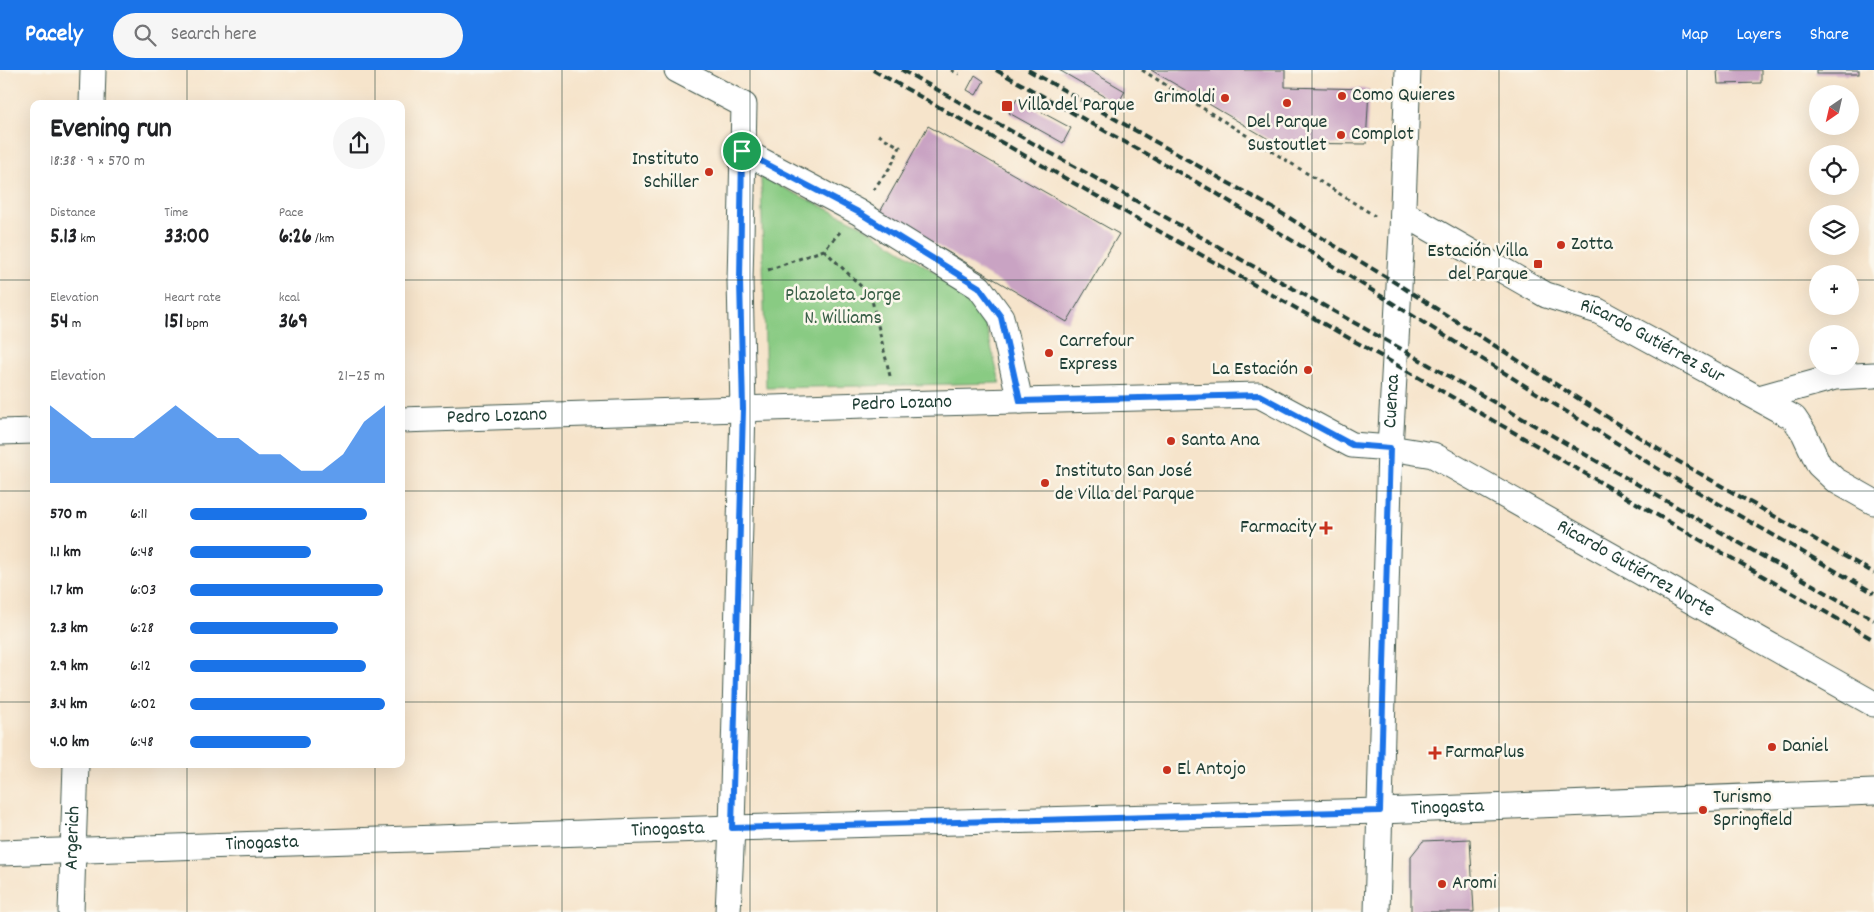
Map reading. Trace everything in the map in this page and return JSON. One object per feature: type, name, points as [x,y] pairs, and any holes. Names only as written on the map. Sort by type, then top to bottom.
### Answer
[{"type":"street","points":[[92,100],[93,70]]},
{"type":"street","points":[[677,70],[744,105],[740,281],[743,409],[728,912]]},
{"type":"street","name":"Cuenca","points":[[1377,912],[1390,448],[1408,70]]},
{"type":"street","points":[[742,151],[858,212],[979,287],[1001,317],[1020,401]]},
{"type":"street","name":"Ricardo Gutiérrez Sur","points":[[1402,223],[1546,295],[1598,311],[1794,418],[1804,433],[1819,464],[1835,480],[1874,502]]},
{"type":"street","points":[[1759,398],[1834,377],[1874,375]]},
{"type":"street","name":"Pedro Lozano","points":[[405,420],[897,404],[1259,395],[1352,445],[1390,448]]},
{"type":"street","points":[[0,432],[30,431]]},
{"type":"street","name":"Ricardo Gutiérrez Norte","points":[[1390,448],[1433,455],[1874,704]]},
{"type":"street","name":"Argerich","points":[[71,912],[76,768]]},
{"type":"street","name":"Tinogasta","points":[[0,853],[732,828],[1380,811],[1874,792]]},
{"type":"path","points":[[952,70],[959,74]]},
{"type":"path","points":[[1142,70],[1402,223]]},
{"type":"path","points":[[875,133],[900,147],[891,166]]},
{"type":"path","points":[[740,281],[824,250],[858,212]]},
{"type":"path","points":[[824,250],[871,296],[897,404]]},
{"type":"green space","name":"Plazoleta Jorge N. Williams","points":[[761,177],[861,225],[968,293],[986,326],[1000,383],[766,388]]},
{"type":"building","points":[[1059,70],[1089,70],[1125,91],[1118,104]]},
{"type":"building","name":"Del Parque Sustoutlet","points":[[1151,70],[1285,70],[1285,87],[1369,89],[1366,144],[1275,143]]},
{"type":"building","points":[[1717,70],[1761,70],[1761,83],[1718,84]]},
{"type":"building","points":[[1816,70],[1859,70],[1859,74],[1816,74]]},
{"type":"building","points":[[975,75],[984,81],[976,95],[967,90]]},
{"type":"building","points":[[1017,99],[1071,128],[1063,143],[1009,113]]},
{"type":"building","points":[[928,126],[1119,234],[1067,322],[880,212]]},
{"type":"building","name":"Aromi","points":[[1470,839],[1474,912],[1411,912],[1411,856],[1423,841]]},
{"type":"railway","points":[[873,70],[1395,364],[1874,640]]},
{"type":"railway","points":[[902,70],[1396,346],[1874,620]]},
{"type":"railway","points":[[996,70],[1216,193],[1660,470],[1874,593]]},
{"type":"railway","points":[[1028,70],[1273,208],[1399,285],[1669,456],[1874,573]]},
{"type":"place","name":"Como Quieres","points":[[1342,96]]},
{"type":"place","name":"Grimoldi","points":[[1225,98]]},
{"type":"place","name":"Del Parque Sustoutlet","points":[[1287,103]]},
{"type":"place","name":"Villa del Parque","points":[[1007,106]]},
{"type":"place","name":"Complot","points":[[1341,135]]},
{"type":"place","name":"Instituto Schiller","points":[[709,172]]},
{"type":"place","name":"Zotta","points":[[1561,245]]},
{"type":"place","name":"Estación Villa del Parque","points":[[1538,264]]},
{"type":"place","name":"Carrefour Express","points":[[1049,353]]},
{"type":"place","name":"La Estación","points":[[1308,370]]},
{"type":"place","name":"Santa Ana","points":[[1171,441]]},
{"type":"place","name":"Instituto San José de Villa del Parque","points":[[1045,483]]},
{"type":"place","name":"Farmacity","points":[[1326,528]]},
{"type":"place","name":"Daniel","points":[[1772,747]]},
{"type":"place","name":"FarmaPlus","points":[[1435,753]]},
{"type":"place","name":"El Antojo","points":[[1167,770]]},
{"type":"place","name":"Turismo Springfield","points":[[1703,810]]},
{"type":"place","name":"Aromi","points":[[1442,884]]},
{"type":"route","points":[[742,151],[858,212],[979,287],[1001,317],[1020,401],[1259,395],[1352,445],[1390,448],[1380,811],[732,828],[743,409],[740,281],[742,151]]}]
